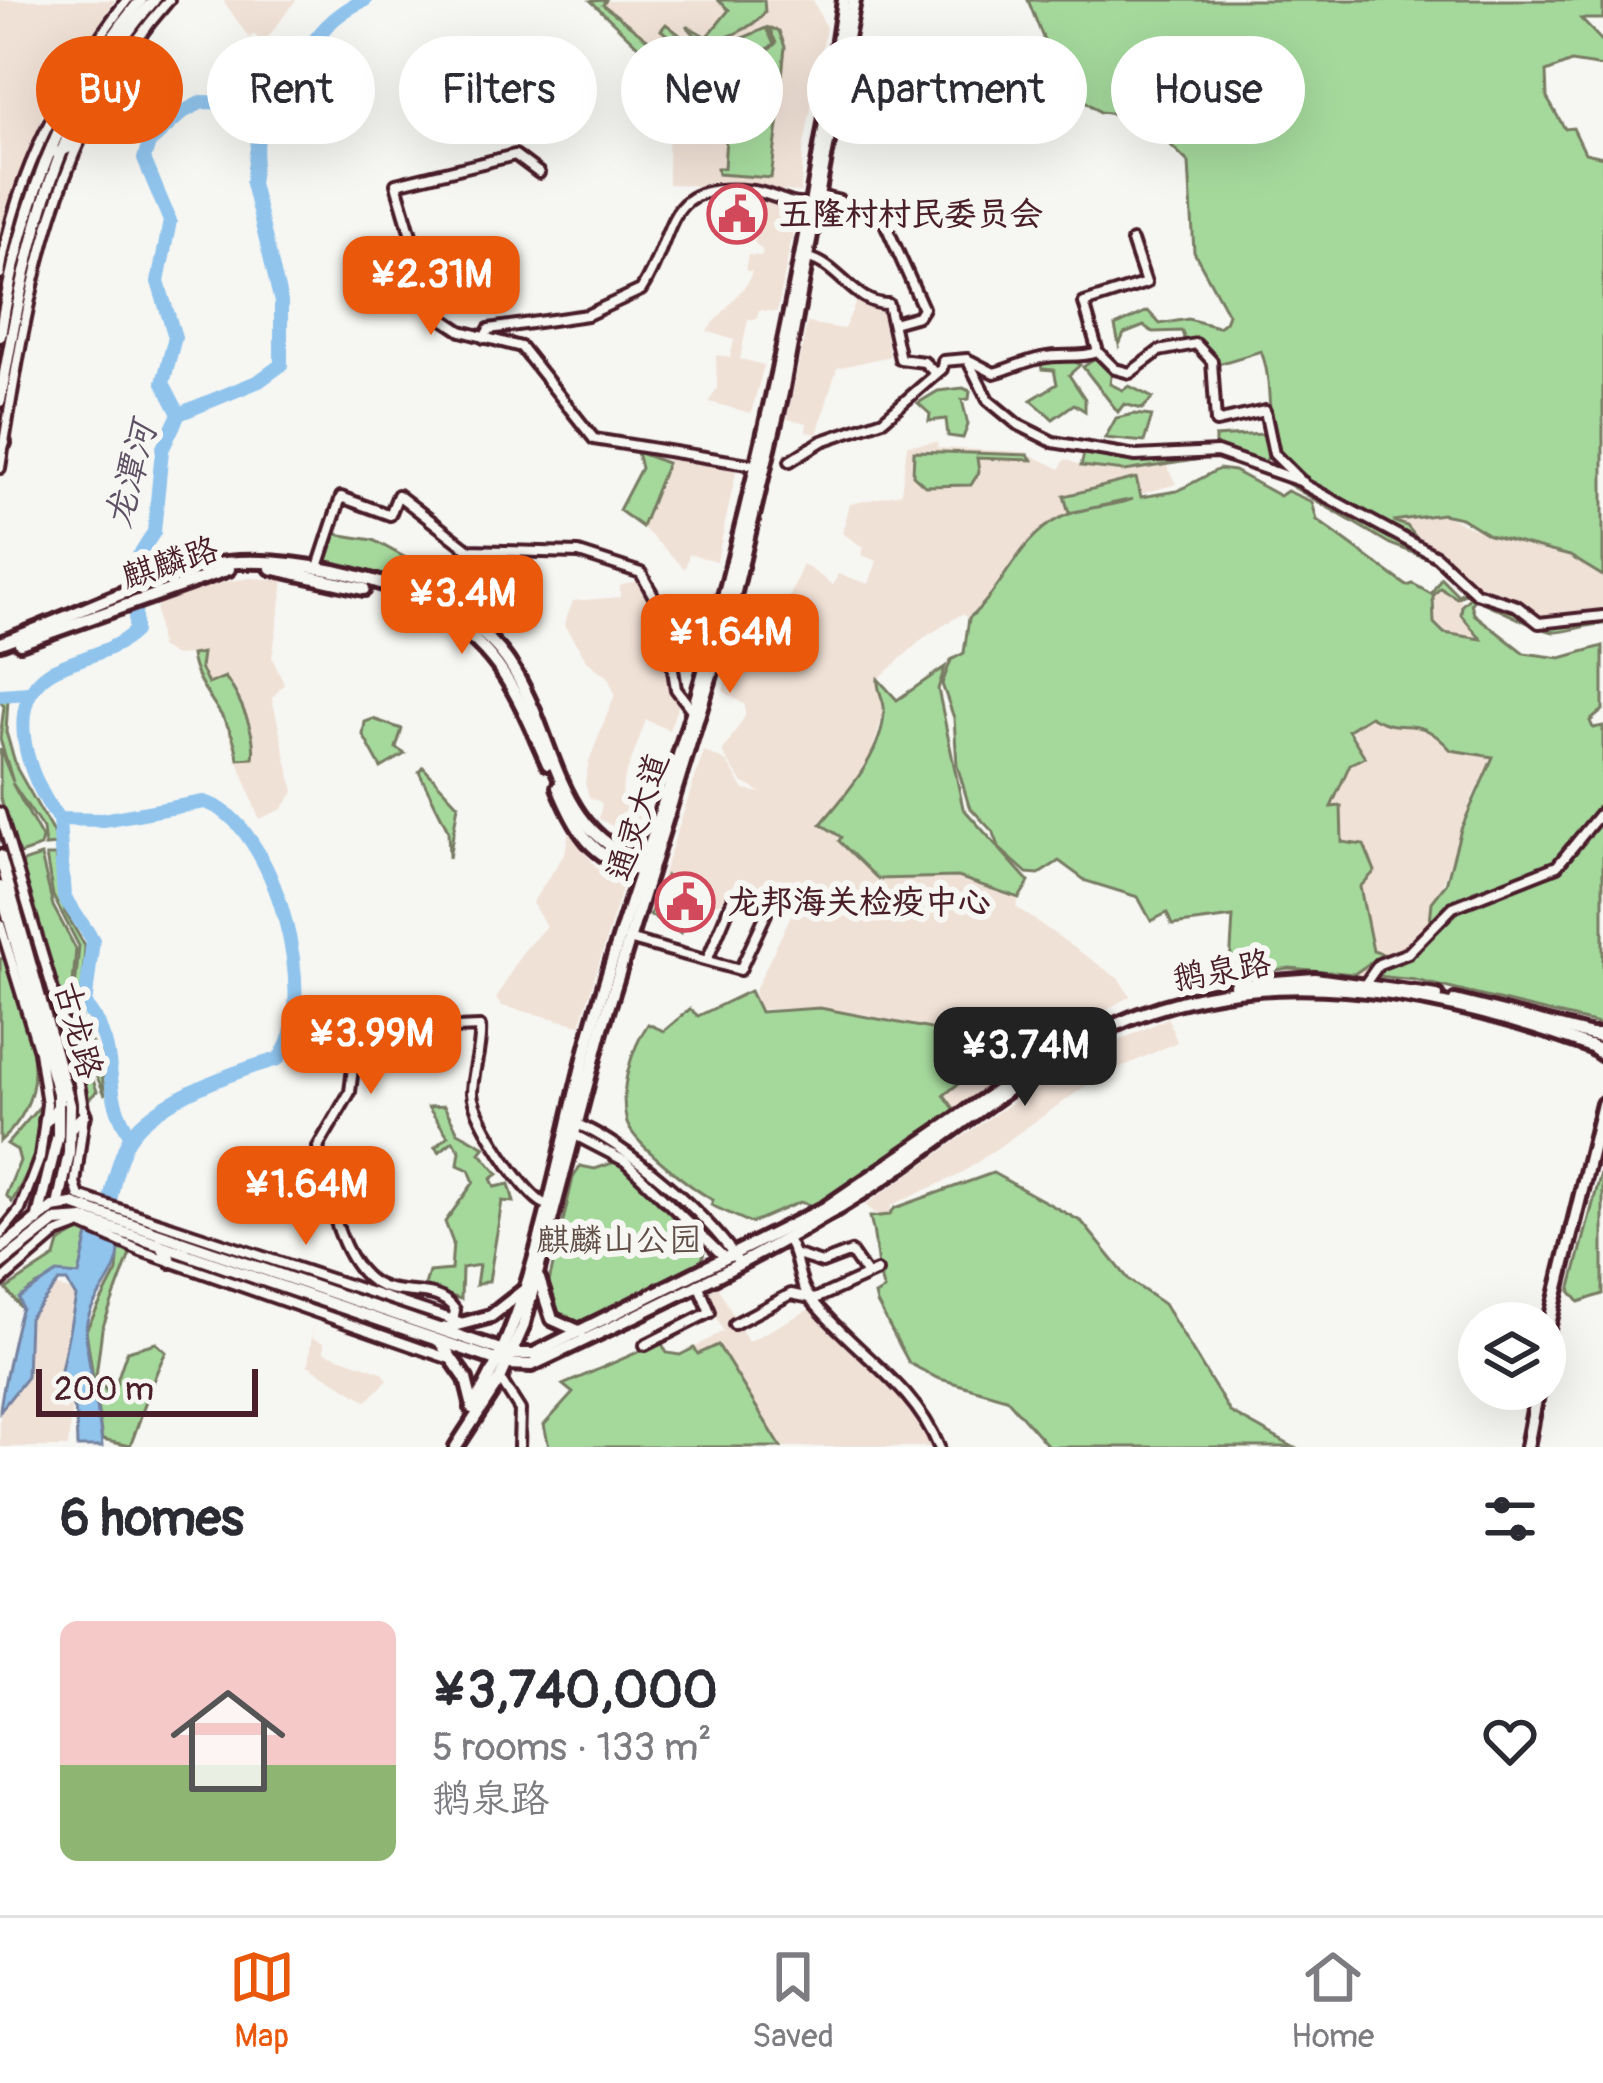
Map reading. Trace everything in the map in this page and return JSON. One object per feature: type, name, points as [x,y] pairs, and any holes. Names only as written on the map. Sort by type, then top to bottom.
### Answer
[{"type":"main road","points":[[113,36],[141,0]]},
{"type":"main road","points":[[134,36],[154,0]]},
{"type":"main road","name":"通灵大道","points":[[505,1357],[545,1204],[628,938],[645,868],[730,613],[808,258],[844,0]]},
{"type":"main road","name":"通灵大道","points":[[505,1357],[539,1263],[570,1127],[692,710],[754,465],[854,0]]},
{"type":"main road","points":[[0,336],[35,180],[51,144]]},
{"type":"main road","points":[[0,401],[9,349],[63,144]]},
{"type":"main road","points":[[57,153],[74,145]]},
{"type":"main road","points":[[9,349],[22,340]]},
{"type":"main road","name":"麒麟路","points":[[0,646],[198,568],[242,561],[317,569],[432,603],[487,637],[525,690],[580,817],[609,850],[645,868]]},
{"type":"main road","name":"麒麟路","points":[[154,589],[212,573],[258,567],[386,593],[446,618],[505,670],[589,846],[609,862],[645,868]]},
{"type":"main road","name":"古龙路","points":[[0,856],[48,1013],[65,1048],[71,1128],[54,1211]]},
{"type":"main road","name":"古龙路","points":[[0,887],[36,1004],[58,1107],[58,1135],[37,1234]]},
{"type":"main road","points":[[16,910],[25,896]]},
{"type":"main road","points":[[32,964],[40,949]]},
{"type":"main road","name":"鹅泉路","points":[[499,1382],[698,1285],[864,1184],[1096,1027],[1217,987],[1304,979],[1417,991],[1599,1044]]},
{"type":"main road","name":"鹅泉路","points":[[505,1357],[529,1356],[786,1238],[892,1174],[1079,1045],[1189,1000],[1290,987],[1352,989],[1416,999],[1599,1044]]},
{"type":"main road","points":[[48,1013],[55,995]]},
{"type":"main road","points":[[29,1016],[36,1004]]},
{"type":"main road","points":[[68,1090],[79,1078]]},
{"type":"main road","points":[[1555,1302],[1603,1104]]},
{"type":"main road","points":[[46,1120],[58,1107]]},
{"type":"main road","points":[[71,1128],[84,1115]]},
{"type":"main road","points":[[1560,1302],[1603,1135]]},
{"type":"main road","points":[[0,1264],[37,1234],[54,1211]]},
{"type":"main road","points":[[0,1249],[38,1217],[54,1211],[85,1213],[528,1366]]},
{"type":"main road","points":[[132,1229],[160,1245],[440,1335],[499,1312],[523,1291]]},
{"type":"main road","points":[[160,1245],[171,1261]]},
{"type":"main road","points":[[539,1263],[546,1310],[556,1322],[581,1332]]},
{"type":"main road","points":[[440,1335],[473,1407]]},
{"type":"main road","points":[[452,1447],[499,1382],[505,1357]]},
{"type":"main road","points":[[452,1447],[505,1357]]},
{"type":"main road","points":[[1525,1447],[1532,1410]]},
{"type":"street","points":[[100,36],[127,0]]},
{"type":"street","points":[[144,21],[170,0]]},
{"type":"street","points":[[0,274],[41,144]]},
{"type":"street","points":[[0,468],[27,280],[74,145]]},
{"type":"street","points":[[539,172],[515,155],[396,184],[434,313],[484,338],[516,344],[533,356],[537,373],[594,439],[754,465]]},
{"type":"street","points":[[484,338],[489,329],[587,315],[641,290],[676,207],[692,195],[737,189],[840,201],[856,213],[879,210],[923,308],[918,316],[893,323]]},
{"type":"street","points":[[1132,241],[1146,283],[1084,303],[1098,352],[1115,369],[1130,373],[1162,350],[1192,343],[1204,348],[1213,364],[1216,422],[1265,411],[1274,454],[1303,482],[1436,556],[1476,593],[1517,606],[1539,623],[1603,616]]},
{"type":"street","points":[[808,258],[822,262],[872,302],[888,304],[901,361],[924,362],[934,372]]},
{"type":"street","points":[[790,460],[822,441],[883,420],[945,360],[971,361],[994,374],[1044,357],[1080,358],[1098,352]]},
{"type":"street","points":[[971,361],[988,400],[1022,428],[1053,442],[1131,455],[1224,453],[1265,465],[1295,484],[1303,482]]},
{"type":"street","points":[[317,569],[341,497],[390,514],[398,494],[469,550],[496,554],[536,548],[630,565],[657,595],[668,626],[676,689],[692,710]]},
{"type":"street","points":[[1365,984],[1379,964],[1408,953],[1453,907],[1557,866],[1603,810]]},
{"type":"street","points":[[0,813],[55,995],[65,1048],[79,1078],[84,1115],[76,1184],[85,1213]]},
{"type":"street","points":[[628,938],[737,970],[745,967],[766,914],[763,904],[735,896],[708,958]]},
{"type":"street","points":[[0,923],[44,1077],[46,1120],[40,1157],[20,1210],[0,1235]]},
{"type":"street","points":[[453,1321],[455,1310],[447,1300],[384,1288],[346,1249],[318,1147],[350,1092],[351,1071],[401,1046],[412,1029],[480,1027],[472,1090],[476,1108],[524,1191],[545,1204]]},
{"type":"street","points":[[570,1127],[626,1162],[733,1261]]},
{"type":"street","points":[[85,1213],[468,1324]]},
{"type":"street","points":[[0,1282],[85,1213]]},
{"type":"street","points":[[132,1229],[171,1261],[429,1349],[457,1366]]},
{"type":"street","points":[[786,1238],[797,1255],[810,1298],[912,1397],[940,1447]]},
{"type":"street","points":[[734,1324],[791,1294],[810,1298],[872,1273],[851,1252],[822,1263],[797,1255]]},
{"type":"street","points":[[645,1345],[710,1312],[698,1285]]},
{"type":"street","points":[[499,1382],[520,1410],[519,1447]]},
{"type":"shaded area","points":[[0,0],[115,0],[91,36],[36,36],[36,133],[0,235]]},
{"type":"shaded area","points":[[223,0],[296,0],[269,36],[248,36]]},
{"type":"shaded area","points":[[813,0],[826,28],[824,36],[807,36],[801,192],[668,184],[668,144],[783,144],[783,36],[626,36],[590,1]]},
{"type":"shaded area","points":[[735,192],[780,203],[779,216],[794,227],[777,312],[759,310],[756,319],[748,319],[740,359],[764,365],[751,413],[709,402],[717,388],[716,355],[730,357],[734,340],[707,331],[747,284],[752,272],[745,270],[748,255],[761,256],[763,251],[754,242],[757,229],[726,233],[713,213],[712,195]]},
{"type":"shaded area","points":[[856,302],[882,312],[890,356],[837,368],[817,434],[806,431],[807,423],[787,419],[807,323],[844,329]]},
{"type":"shaded area","points":[[937,442],[938,448],[1025,452],[1060,469],[1065,459],[1081,466],[1166,465],[1176,484],[1061,517],[1017,555],[991,600],[969,618],[962,614],[925,637],[878,679],[883,714],[872,752],[831,827],[840,842],[878,879],[958,877],[1005,890],[1019,898],[1016,907],[1119,979],[1130,996],[1044,1047],[955,1110],[944,1094],[958,1069],[942,1031],[885,1024],[869,1015],[820,1008],[758,1009],[754,992],[797,903],[737,878],[725,901],[711,905],[681,935],[649,916],[704,751],[727,762],[744,790],[762,793],[742,782],[722,752],[745,716],[745,705],[723,691],[731,661],[751,656],[749,666],[773,668],[772,640],[803,564],[833,585],[838,574],[869,584],[877,561],[861,555],[863,547],[842,533],[850,504],[901,493],[907,445]]},
{"type":"shaded area","points":[[670,456],[737,467],[717,561],[689,554],[685,569],[642,527]]},
{"type":"shaded area","points":[[1442,514],[1489,535],[1570,555],[1603,576],[1603,613],[1540,620],[1477,590],[1410,529],[1392,521]]},
{"type":"shaded area","points":[[251,578],[284,580],[272,658],[284,684],[272,698],[294,792],[282,809],[259,819],[219,707],[195,677],[189,654],[175,656],[160,647],[156,610],[160,599],[192,587]]},
{"type":"shaded area","points":[[645,578],[662,614],[679,703],[669,730],[646,720],[623,783],[621,804],[639,816],[634,837],[599,819],[602,803],[589,797],[585,783],[589,761],[615,694],[608,677],[588,662],[564,625],[573,601],[620,597],[620,586]]},
{"type":"shaded area","points":[[1440,588],[1461,598],[1461,615],[1481,639],[1445,633],[1434,622],[1432,596]]},
{"type":"shaded area","points":[[1370,716],[1386,725],[1419,724],[1463,753],[1493,757],[1473,796],[1430,921],[1410,949],[1377,976],[1354,974],[1382,953],[1373,952],[1360,887],[1375,870],[1364,845],[1342,842],[1330,798],[1360,750],[1353,732],[1346,730]]},
{"type":"shaded area","points":[[569,831],[597,868],[624,882],[580,1025],[502,1006],[496,999],[521,954],[546,926],[532,903],[565,853]]},
{"type":"shaded area","points":[[1168,1018],[1177,1042],[1094,1080],[959,1175],[892,1205],[889,1215],[879,1216],[865,1205],[1062,1067]]},
{"type":"shaded area","points":[[717,1286],[748,1342],[810,1309],[916,1408],[934,1447],[781,1447],[719,1345],[697,1354],[694,1348],[723,1331],[706,1294]]},
{"type":"shaded area","points":[[56,1287],[75,1291],[76,1297],[61,1370],[72,1407],[68,1447],[0,1447],[0,1411],[27,1377],[29,1318]]},
{"type":"shaded area","points":[[314,1319],[312,1338],[324,1343],[324,1352],[382,1372],[388,1380],[367,1401],[308,1365]]},
{"type":"green space","points":[[606,0],[603,5],[643,36],[627,36],[591,1]]},
{"type":"green space","points":[[718,0],[764,0],[765,12],[753,24],[728,36],[708,36],[729,10]]},
{"type":"green space","points":[[1028,0],[1603,0],[1603,19],[1581,19],[1603,42],[1603,67],[1571,62],[1546,72],[1547,98],[1565,129],[1573,128],[1585,153],[1603,157],[1603,576],[1570,556],[1489,535],[1461,518],[1442,514],[1393,521],[1407,526],[1422,545],[1319,489],[1299,474],[1275,443],[1261,351],[1215,365],[1204,346],[1185,342],[1182,331],[1153,332],[1144,326],[1124,334],[1119,345],[1115,326],[1148,311],[1160,324],[1188,319],[1218,327],[1225,322],[1228,314],[1194,252],[1189,163],[1170,144],[1305,144],[1305,36],[1111,36],[1111,113],[1087,102],[1087,36],[1042,36]]},
{"type":"green space","points":[[666,24],[681,36],[668,36],[661,30]]},
{"type":"green space","points":[[766,28],[770,36],[747,36]]},
{"type":"green space","points":[[726,144],[776,144],[771,178],[718,174],[717,168],[724,168]]},
{"type":"green space","points":[[1066,356],[1080,365],[1069,375],[1085,399],[1085,411],[1074,404],[1053,419],[1031,400],[1057,384],[1054,370],[1042,369],[1040,360]]},
{"type":"green space","points":[[1099,356],[1112,369],[1110,384],[1123,390],[1129,386],[1153,398],[1142,409],[1124,404],[1118,412],[1083,367]]},
{"type":"green space","points":[[938,391],[970,391],[969,399],[962,400],[968,425],[963,438],[948,436],[946,419],[929,421],[930,414],[918,403]]},
{"type":"green space","points":[[1152,416],[1144,442],[1105,438],[1116,418]]},
{"type":"green space","points":[[1267,423],[1270,454],[1264,463],[1215,449],[1215,437],[1264,434]]},
{"type":"green space","points":[[1085,450],[1175,460],[1217,454],[1266,468],[1446,565],[1468,592],[1457,598],[1440,588],[1433,596],[1434,623],[1444,633],[1481,639],[1461,615],[1462,605],[1474,594],[1510,606],[1543,627],[1603,619],[1603,624],[1554,632],[1475,599],[1471,603],[1474,614],[1524,653],[1561,658],[1603,646],[1603,710],[1590,721],[1593,728],[1603,726],[1603,806],[1554,865],[1473,891],[1430,921],[1432,902],[1446,884],[1461,829],[1493,757],[1451,750],[1428,730],[1370,716],[1348,730],[1365,757],[1350,764],[1331,807],[1341,806],[1342,842],[1364,845],[1375,871],[1360,887],[1373,951],[1383,954],[1354,974],[1290,968],[1197,980],[1199,972],[1230,966],[1233,917],[1172,925],[1167,913],[1151,921],[1138,897],[1086,881],[1059,861],[1039,874],[1027,873],[1000,849],[994,833],[969,806],[957,765],[954,718],[942,684],[951,660],[964,653],[969,618],[1032,539],[1067,515],[1133,499],[1069,513],[1064,496],[1136,478],[1141,497],[1177,491],[1219,469],[1234,471],[1280,496],[1287,491],[1312,502],[1317,520],[1407,586],[1413,584],[1431,594],[1441,578],[1458,595],[1465,591],[1435,561],[1390,544],[1266,471],[1220,456],[1125,471],[1081,466]]},
{"type":"green space","points":[[914,451],[1028,455],[1032,460],[977,458],[979,472],[971,485],[925,486],[913,475]]},
{"type":"green space","points":[[637,452],[667,463],[642,527],[619,510],[641,468]]},
{"type":"green space","points":[[329,533],[373,540],[424,568],[395,578],[323,561]]},
{"type":"green space","points":[[202,653],[200,668],[208,684],[225,677],[242,705],[253,758],[238,759],[230,730],[194,669],[191,655]]},
{"type":"green space","points":[[945,667],[938,689],[963,808],[1029,882],[1019,898],[958,877],[878,879],[839,841],[841,837],[821,824],[863,770],[879,739],[884,707],[878,679],[897,700]]},
{"type":"green space","points":[[8,699],[6,732],[17,769],[56,838],[55,845],[45,846],[43,829],[12,783],[42,838],[40,847],[19,854],[0,797],[0,749],[13,782],[0,739],[4,706],[0,700]]},
{"type":"green space","points":[[373,719],[402,729],[396,748],[405,754],[381,768],[363,735],[365,722]]},
{"type":"green space","points":[[423,767],[458,805],[449,858],[448,830],[419,772]]},
{"type":"green space","points":[[1603,815],[1603,1025],[1415,980],[1377,976],[1378,967],[1409,956],[1472,900],[1555,874]]},
{"type":"green space","points":[[41,856],[53,906],[76,949],[70,1017],[97,1091],[89,1099],[22,870],[23,862]]},
{"type":"green space","points":[[46,856],[55,856],[65,912],[85,946],[80,1028],[99,1053],[105,1095],[77,1031],[73,1010],[79,946],[53,896]]},
{"type":"green space","points":[[666,876],[682,893],[672,902],[680,910],[690,901],[694,905],[675,924],[681,934],[650,915]]},
{"type":"green space","points":[[6,958],[29,1030],[34,1077],[19,1121],[0,1141],[0,959]]},
{"type":"green space","points":[[750,991],[760,1012],[820,1008],[942,1031],[959,1053],[958,1084],[944,1095],[955,1110],[814,1206],[800,1202],[751,1223],[711,1205],[713,1200],[665,1165],[632,1132],[625,1110],[625,1084],[648,1024],[664,1031],[690,1009],[698,1016]]},
{"type":"green space","points":[[40,1106],[34,1160],[12,1202],[6,1195],[20,1161],[17,1150],[7,1144]]},
{"type":"green space","points":[[444,1106],[458,1132],[485,1147],[480,1153],[498,1174],[491,1179],[495,1187],[509,1184],[514,1202],[502,1201],[489,1281],[476,1285],[479,1265],[462,1268],[461,1299],[424,1288],[429,1272],[451,1270],[453,1243],[445,1222],[474,1182],[469,1170],[458,1165],[460,1151],[453,1141],[439,1152],[435,1147],[448,1136],[428,1107]]},
{"type":"green space","name":"麒麟山公园","points":[[618,1161],[705,1241],[702,1265],[573,1324],[554,1314],[547,1291],[573,1178],[580,1166],[595,1169]]},
{"type":"green space","points":[[1603,1165],[1603,1294],[1579,1302],[1570,1291]]},
{"type":"green space","points":[[993,1173],[1082,1222],[1130,1281],[1164,1304],[1230,1412],[1293,1447],[1049,1447],[1006,1398],[937,1378],[909,1363],[877,1303],[875,1295],[884,1290],[870,1217],[889,1215],[895,1208]]},
{"type":"green space","points":[[79,1231],[88,1235],[79,1276],[37,1285],[18,1303],[22,1309],[6,1289],[55,1257],[59,1243]]},
{"type":"green space","points":[[119,1245],[130,1254],[102,1329],[96,1376],[111,1398],[127,1351],[156,1343],[166,1352],[130,1446],[102,1440],[86,1330],[117,1271]]},
{"type":"green space","points":[[661,1342],[667,1353],[680,1355],[694,1348],[698,1354],[718,1345],[781,1447],[549,1447],[544,1425],[573,1393],[563,1385]]},
{"type":"water","points":[[88,1235],[119,1245],[114,1269],[87,1322],[102,1447],[77,1447],[76,1416],[61,1370],[76,1297],[67,1282],[59,1282],[29,1318],[27,1377],[0,1411],[22,1309],[19,1298],[57,1273],[79,1275]]},
{"type":"waterway","name":"龙潭河","points":[[100,1258],[116,1173],[135,1131],[192,1091],[278,1059],[291,1034],[293,960],[270,878],[252,842],[229,816],[204,802],[103,820],[59,819],[30,764],[23,721],[27,702],[36,685],[52,671],[106,650],[135,631],[136,560],[154,532],[162,450],[179,414],[259,381],[281,365],[281,302],[252,183],[263,104],[332,21],[365,0]]},
{"type":"waterway","points":[[179,414],[163,383],[175,337],[158,282],[170,221],[144,159],[149,143],[183,112],[207,102]]},
{"type":"waterway","points":[[0,695],[29,693]]},
{"type":"waterway","points":[[59,819],[64,897],[93,940],[85,1005],[104,1039],[115,1102],[131,1136]]},
{"type":"place","name":"五隆村村民委员会","points":[[737,214]]},
{"type":"place","name":"龙邦海关检疫中心","points":[[685,902]]}]
